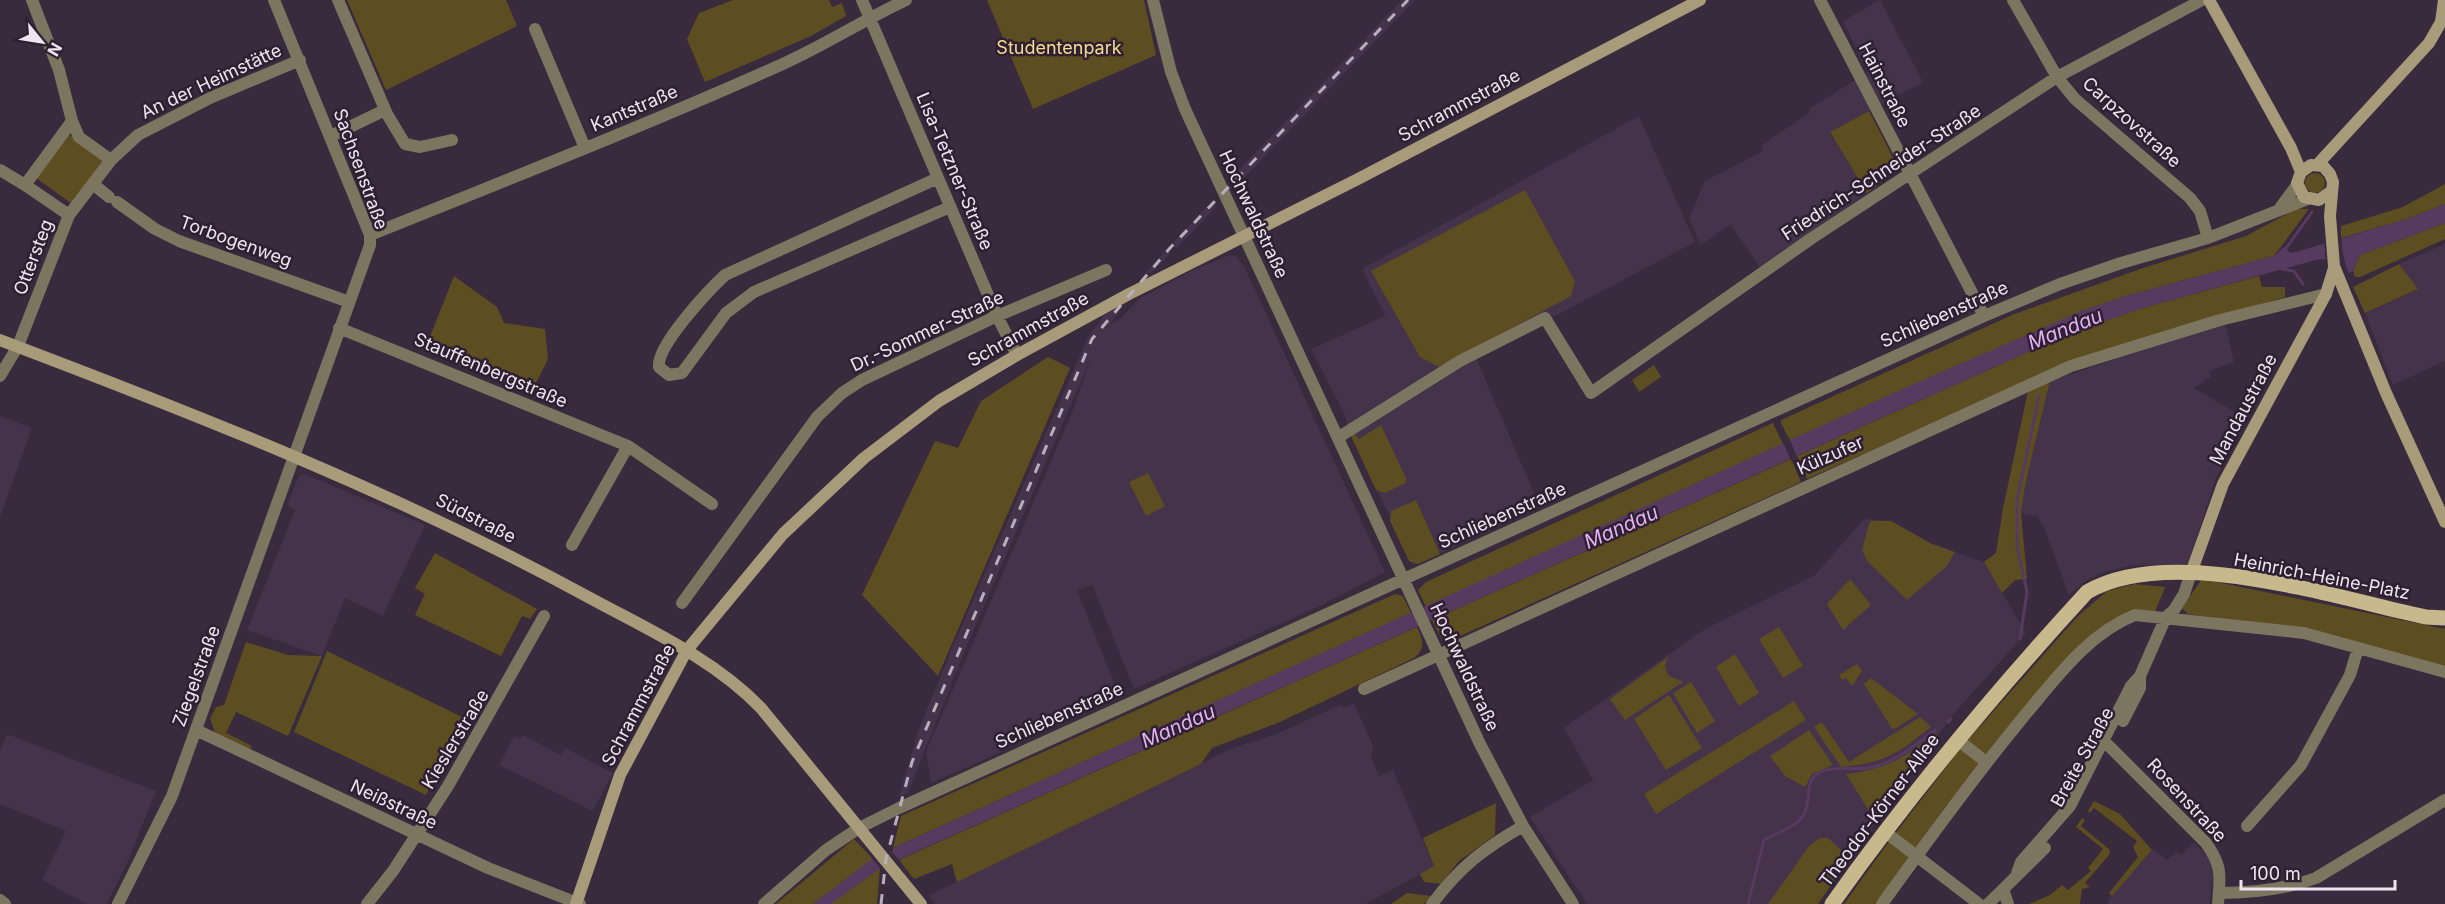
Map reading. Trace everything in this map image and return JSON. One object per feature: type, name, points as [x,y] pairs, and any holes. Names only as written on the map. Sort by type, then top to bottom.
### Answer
[{"type":"main road","name":"Schrammstraße","points":[[577,904],[620,775],[687,650],[783,534],[864,458],[939,401],[1017,355],[1700,0]]},
{"type":"main road","points":[[2209,0],[2291,148],[2333,182],[2330,192],[2323,199],[2312,200]]},
{"type":"main road","points":[[2330,216],[2312,200],[2300,194],[2297,185],[2347,134],[2429,43],[2441,22],[2444,0]]},
{"type":"main road","name":"Mandaustraße","points":[[2191,573],[2223,484],[2332,286],[2334,261],[2330,192]]},
{"type":"main road","points":[[2332,286],[2442,508],[2445,522]]},
{"type":"main road","name":"Südstraße","points":[[0,339],[295,455],[442,520],[687,650],[746,692],[907,884],[921,904]]},
{"type":"main road","name":"Heinrich-Heine-Platz","points":[[2191,573],[2312,590],[2426,617],[2445,618]]},
{"type":"main road","name":"Theodor-Körner-Allee","points":[[1832,904],[1884,831],[1958,740],[2087,592],[2119,577],[2191,573]]},
{"type":"street","points":[[32,0],[59,70],[72,121],[79,137],[111,160]]},
{"type":"street","name":"Sachsenstraße","points":[[274,0],[370,235],[366,256],[295,455]]},
{"type":"street","points":[[338,0],[385,110],[405,144],[420,147],[452,140]]},
{"type":"street","name":"Lisa-Tetzner-Straße","points":[[862,0],[997,316],[1017,355]]},
{"type":"street","name":"Kantstraße","points":[[370,235],[585,148],[788,61],[869,17],[906,0]]},
{"type":"street","name":"Hochwaldstraße","points":[[1153,0],[1171,72],[1244,236],[1439,654],[1523,826],[1573,904]]},
{"type":"street","name":"Hainstraße","points":[[1820,0],[1984,316]]},
{"type":"street","name":"Carpzovstraße","points":[[2013,0],[2057,78],[2101,123],[2190,198],[2200,211],[2208,238]]},
{"type":"street","name":"Friedrich-Schneider-Straße","points":[[1339,437],[1460,361],[1545,318],[1591,393],[1812,238],[2057,78],[2202,0]]},
{"type":"street","points":[[535,28],[585,148]]},
{"type":"street","name":"An der Heimstätte","points":[[93,184],[111,160],[138,135],[210,98],[300,60]]},
{"type":"street","points":[[331,136],[385,110]]},
{"type":"street","points":[[25,185],[72,121]]},
{"type":"street","points":[[0,170],[69,215]]},
{"type":"street","points":[[938,178],[725,275],[705,294],[662,352],[659,367],[669,375],[682,373],[726,313],[754,292],[950,207]]},
{"type":"street","name":"Torbogenweg","points":[[93,184],[155,229],[178,241],[349,302]]},
{"type":"street","name":"Ottersteg","points":[[0,376],[18,346],[69,215],[93,184]]},
{"type":"street","name":"Schliebenstraße","points":[[2279,209],[2297,185]]},
{"type":"street","name":"Schliebenstraße","points":[[764,904],[826,850],[985,768],[1984,316],[2097,271],[2208,238],[2257,221],[2279,209],[2312,200]]},
{"type":"street","name":"Dr.-Sommer-Straße","points":[[682,603],[817,417],[842,393],[862,380],[997,316],[1106,270]]},
{"type":"street","name":"Külzufer","points":[[1364,689],[2071,366],[2332,286]]},
{"type":"street","name":"Stauffenbergstraße","points":[[339,328],[627,446],[712,504]]},
{"type":"street","points":[[572,545],[627,446]]},
{"type":"street","name":"Ziegelstraße","points":[[118,904],[172,796],[295,455]]},
{"type":"street","name":"Breite Straße","points":[[1988,904],[2017,873],[2021,862],[2070,806],[2107,744],[2131,686],[2140,676],[2179,591],[2184,590],[2191,573]]},
{"type":"street","points":[[1882,904],[1986,762],[2064,668],[2115,623],[2135,615],[2168,615],[2304,633],[2445,672]]},
{"type":"street","name":"Kieslerstraße","points":[[368,904],[418,834],[483,728],[544,616]]},
{"type":"street","points":[[2247,826],[2301,765],[2350,675],[2358,648]]},
{"type":"street","name":"Neißstraße","points":[[196,730],[488,868],[577,904]]},
{"type":"street","name":"Theodor-Körner-Allee","points":[[1958,740],[1986,762]]},
{"type":"street","name":"Rosenstraße","points":[[2107,744],[2206,843],[2218,860],[2221,877],[2218,898]]},
{"type":"street","points":[[2218,898],[2297,885],[2316,878],[2445,800]]},
{"type":"street","points":[[1432,904],[1451,879],[1474,856],[1523,826]]},
{"type":"street","points":[[1884,831],[1979,904]]},
{"type":"street","points":[[2003,889],[2008,904]]},
{"type":"street","points":[[0,900],[4,904]]},
{"type":"shaded area","points":[[1402,0],[1415,0],[1239,183],[1234,175]]},
{"type":"shaded area","points":[[1880,0],[1923,82],[1830,132],[1867,193],[1760,268],[1731,225],[1700,245],[1689,218],[1705,181],[1763,151],[1761,146],[1810,112],[1809,109],[1868,72],[1843,21]]},
{"type":"shaded area","points":[[1639,116],[1695,242],[1476,358],[1540,507],[1418,564],[1412,564],[1347,427],[1346,418],[1311,349],[1385,316],[1362,269]]},
{"type":"shaded area","points":[[1212,201],[1216,207],[1177,248],[1170,246]]},
{"type":"shaded area","points":[[2445,244],[2445,361],[2393,385],[2365,313],[2417,290],[2399,264]]},
{"type":"shaded area","points":[[1165,251],[1171,253],[1155,270],[1144,275]]},
{"type":"shaded area","points":[[1230,255],[1237,257],[1245,268],[1385,572],[1320,606],[1134,689],[1092,585],[1077,590],[1117,690],[1005,740],[999,753],[931,783],[926,752],[1073,410],[1091,358],[965,650],[908,793],[899,796],[919,729],[953,646],[1088,337],[1106,313],[1123,306],[1111,323],[1119,320],[1140,298],[1197,268]]},
{"type":"shaded area","points":[[2225,322],[2234,362],[2209,371],[2211,377],[2194,388],[2247,419],[2216,478],[2188,565],[2133,565],[2101,573],[2084,582],[2069,595],[2044,527],[2037,517],[2021,513],[2026,481],[2050,381]]},
{"type":"shaded area","points":[[0,416],[32,428],[0,517]]},
{"type":"shaded area","points":[[305,474],[425,525],[383,616],[345,598],[322,656],[247,630],[295,510],[287,505],[299,476]]},
{"type":"shaded area","points":[[1864,519],[1891,521],[1932,544],[1984,562],[2026,633],[1951,717],[1818,904],[1587,904],[1530,817],[1593,780],[1564,728],[1705,629],[1815,575]]},
{"type":"shaded area","points":[[1354,704],[1373,745],[1371,757],[1379,776],[1393,770],[1434,867],[1365,904],[935,904],[929,895],[1235,747],[1274,735],[1340,705],[1344,708]]},
{"type":"shaded area","points":[[7,734],[156,791],[127,863],[107,904],[86,904],[42,880],[66,831],[0,804],[0,751]]},
{"type":"shaded area","points":[[523,735],[561,755],[565,748],[613,773],[593,811],[499,765],[514,736],[521,739]]},
{"type":"shaded area","points":[[2194,842],[2214,863],[2210,904],[2109,904],[2107,901],[2153,849],[2167,860],[2176,852],[2181,855]]},
{"type":"green space","points":[[347,0],[506,0],[517,26],[386,90]]},
{"type":"green space","points":[[733,0],[829,0],[832,7],[842,3],[846,16],[811,36],[705,82],[687,39],[699,13]]},
{"type":"green space","name":"Studentenpark","points":[[987,0],[1144,0],[1156,55],[1033,109]]},
{"type":"green space","points":[[1869,111],[1899,169],[1867,193],[1830,132]]},
{"type":"green space","points":[[66,135],[70,135],[104,160],[72,204],[36,178]]},
{"type":"green space","points":[[2311,173],[2319,173],[2325,179],[2325,187],[2319,193],[2311,193],[2305,187],[2305,179]]},
{"type":"green space","points":[[2445,184],[2445,204],[2407,219],[2341,238],[2341,226],[2403,207]]},
{"type":"green space","points":[[1525,190],[1575,281],[1571,296],[1439,367],[1420,357],[1371,271]]},
{"type":"green space","points":[[2296,209],[2309,209],[2274,256],[2129,295],[2084,310],[1790,441],[1781,423],[1781,420],[2012,315],[2143,268],[2246,236]]},
{"type":"green space","points":[[2445,223],[2445,239],[2360,277],[2355,277],[2353,271],[2360,255]]},
{"type":"green space","points":[[2399,264],[2418,289],[2365,313],[2353,287]]},
{"type":"green space","points":[[454,276],[497,307],[504,323],[545,329],[548,359],[536,383],[509,385],[429,353],[435,341],[429,339]]},
{"type":"green space","points":[[2259,276],[2262,287],[2285,287],[2285,297],[2070,362],[1807,479],[1797,456],[2068,334],[2139,309]]},
{"type":"green space","points":[[1048,357],[1070,368],[938,676],[862,595],[935,441],[958,448],[981,401]]},
{"type":"green space","points":[[1654,365],[1661,377],[1639,392],[1632,380]]},
{"type":"green space","points":[[2050,381],[2026,481],[2021,513],[2027,579],[2015,580],[2002,593],[1984,562],[1996,553],[2003,508],[2028,391]]},
{"type":"green space","points":[[1773,423],[1783,444],[1426,607],[1418,590],[1426,582]]},
{"type":"green space","points":[[1381,425],[1406,478],[1406,483],[1385,493],[1376,490],[1351,436],[1355,434],[1359,439]]},
{"type":"green space","points":[[1791,459],[1801,482],[1451,640],[1441,638],[1432,620]]},
{"type":"green space","points":[[1148,473],[1165,506],[1146,516],[1129,482]]},
{"type":"green space","points":[[1416,500],[1440,554],[1418,564],[1409,561],[1390,521],[1391,511]]},
{"type":"green space","points":[[1870,521],[1891,521],[1932,544],[1955,552],[1947,566],[1907,600],[1867,561],[1862,550]]},
{"type":"green space","points":[[435,553],[537,609],[530,619],[522,616],[501,656],[415,615],[425,594],[415,588]]},
{"type":"green space","points":[[1850,579],[1871,605],[1843,630],[1827,604]]},
{"type":"green space","points":[[2202,579],[2445,629],[2445,670],[2304,630],[2188,614],[2182,608]]},
{"type":"green space","points":[[2135,584],[2165,587],[2154,615],[2142,612],[2131,613],[2110,621],[1977,768],[1945,807],[1876,904],[1844,904],[1960,749],[2078,616],[2107,591]]},
{"type":"green space","points":[[1395,594],[1403,596],[1411,613],[893,848],[901,816]]},
{"type":"green space","points":[[1417,627],[1422,647],[1414,658],[1280,722],[1212,748],[1201,764],[957,882],[952,864],[914,879],[899,860]]},
{"type":"green space","points":[[1779,627],[1803,666],[1783,678],[1759,639]]},
{"type":"green space","points":[[246,642],[288,655],[322,656],[288,736],[236,712],[226,733],[252,746],[249,751],[216,735],[210,719],[216,707],[224,705]]},
{"type":"green space","points":[[327,651],[464,718],[426,795],[294,732]]},
{"type":"green space","points":[[1735,654],[1759,693],[1739,706],[1716,667]]},
{"type":"green space","points":[[1668,657],[1665,666],[1668,675],[1683,682],[1625,720],[1610,699]]},
{"type":"green space","points":[[1857,664],[1862,671],[1852,686],[1846,678],[1842,680],[1839,675]]},
{"type":"green space","points":[[1871,678],[1918,714],[1893,730],[1864,684]]},
{"type":"green space","points":[[1691,682],[1715,721],[1697,733],[1673,693]]},
{"type":"green space","points":[[1669,695],[1702,748],[1666,770],[1634,719]]},
{"type":"green space","points":[[1794,701],[1806,720],[1656,814],[1644,794]]},
{"type":"green space","points":[[1920,717],[1931,727],[1909,744],[1880,760],[1841,767],[1814,727],[1822,722],[1849,762]]},
{"type":"green space","points":[[1809,730],[1833,765],[1812,774],[1805,787],[1785,776],[1770,756]]},
{"type":"green space","points":[[1936,732],[1938,736],[1936,741],[1874,819],[1846,774],[1874,769],[1895,761]]},
{"type":"green space","points":[[2094,801],[2120,814],[2152,850],[2112,896],[2109,893],[2138,857],[2133,847],[2137,841],[2094,808],[2090,813],[2088,811]]},
{"type":"green space","points":[[1496,803],[1495,835],[1459,861],[1441,884],[1424,882],[1420,874],[1434,866],[1423,838]]},
{"type":"green space","points":[[2082,818],[2085,820],[2081,826],[2110,850],[2109,855],[2085,883],[2090,887],[2082,889],[2080,904],[2029,904],[2050,895],[2062,885],[2068,890],[2091,871],[2088,868],[2103,849],[2076,827]]},
{"type":"green space","points":[[1820,838],[1828,838],[1850,858],[1818,904],[1768,904],[1809,846]]},
{"type":"green space","points":[[854,839],[873,859],[813,904],[776,904]]},
{"type":"green space","points":[[880,868],[877,904],[831,904],[837,899]]},
{"type":"green space","points":[[1407,893],[1431,896],[1424,904],[1391,904]]},
{"type":"water","name":"Mandau","points":[[2445,204],[2445,223],[2360,255],[2353,271],[2349,273],[2342,261],[2319,259],[2139,309],[2068,334],[880,868],[831,904],[813,904],[869,861],[893,848],[1909,386],[2084,310],[2129,295],[2274,256],[2285,246],[2290,253],[2296,252],[2407,219]]},
{"type":"pier","points":[[2341,235],[2348,275],[2340,264],[2326,263],[2324,240]]},
{"type":"pier","points":[[1789,438],[1798,459],[1792,462],[1782,441]]},
{"type":"pier","points":[[894,845],[892,852],[901,862],[880,872],[880,868],[871,857]]},
{"type":"waterway","points":[[2285,250],[2312,212]]},
{"type":"waterway","points":[[2282,269],[2294,271],[2303,284]]},
{"type":"waterway","points":[[2020,639],[2027,592],[2017,547],[2017,499],[2039,396]]},
{"type":"waterway","points":[[1948,722],[1951,719]]},
{"type":"waterway","points":[[1748,904],[1764,840],[1800,820],[1806,811],[1809,788],[1817,774],[1829,770],[1867,768],[1886,763],[1903,754],[1935,730]]},
{"type":"railway","points":[[881,904],[886,859],[912,762],[1092,339],[1170,248],[1408,0]]}]
